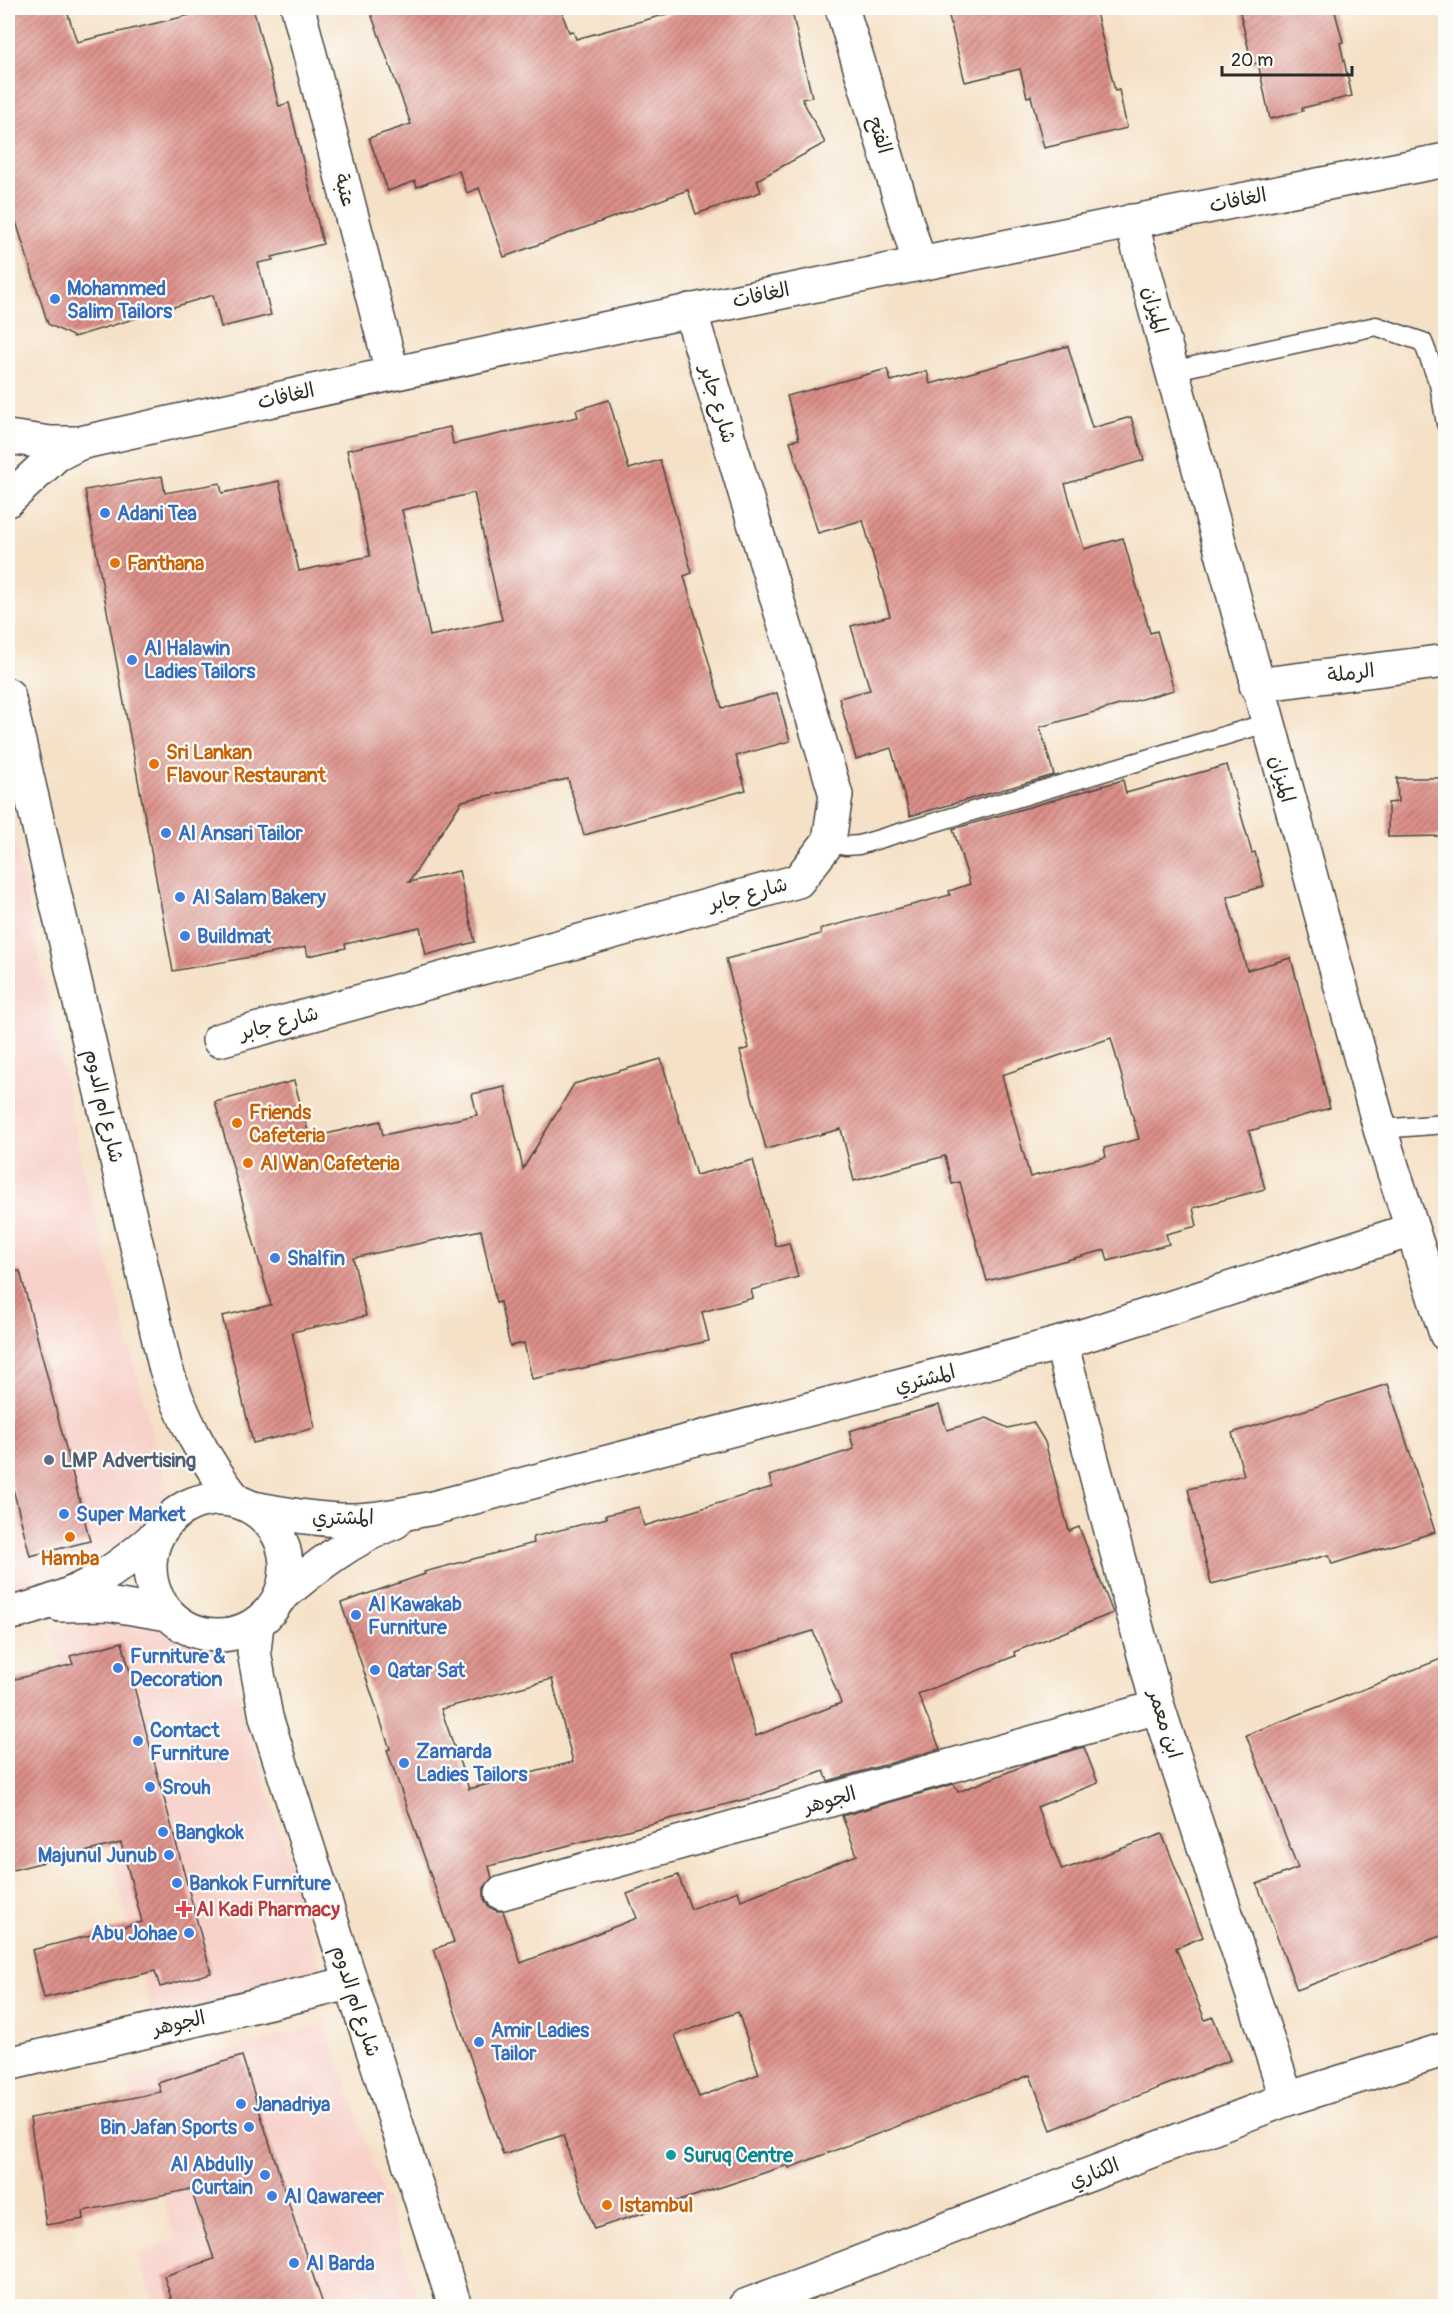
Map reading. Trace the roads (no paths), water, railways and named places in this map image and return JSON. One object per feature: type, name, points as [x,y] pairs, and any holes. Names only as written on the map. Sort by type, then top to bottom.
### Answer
[{"type":"street","name":"عتبة","points":[[298,8],[392,372]]},
{"type":"street","name":"الفتح","points":[[842,8],[919,262]]},
{"type":"street","name":"الغافات","points":[[8,437],[51,443],[80,443],[392,372],[919,262],[1446,160]]},
{"type":"street","name":"الميزان","points":[[1131,221],[1256,685],[1380,1129],[1446,1334]]},
{"type":"street","name":"شارع جابر","points":[[219,1040],[798,881],[830,842],[836,795],[690,310]]},
{"type":"street","name":"الغافات","points":[[8,500],[56,455],[80,443]]},
{"type":"street","name":"الرملة","points":[[1256,685],[1446,661]]},
{"type":"street","name":"شارع ام الدوم","points":[[8,695],[165,1366],[177,1403],[193,1437],[213,1471],[245,1505]]},
{"type":"street","name":"المشتري","points":[[245,1505],[298,1517],[343,1520],[388,1516],[433,1508],[1061,1344],[1411,1230]]},
{"type":"street","name":"ابن معمر","points":[[1061,1344],[1158,1707],[1287,2099]]},
{"type":"street","points":[[8,1614],[43,1606],[77,1593],[105,1577],[156,1536],[181,1508],[199,1501],[218,1498],[245,1505],[268,1521],[280,1538],[286,1558],[285,1578],[279,1598],[257,1623],[240,1632],[220,1635],[201,1633],[183,1626],[168,1614],[156,1597],[150,1577],[150,1556],[156,1536]]},
{"type":"street","name":"المشتري","points":[[279,1598],[314,1569],[351,1544],[391,1524],[433,1508]]},
{"type":"street","points":[[43,1606],[108,1604],[168,1614]]},
{"type":"street","name":"شارع ام الدوم","points":[[257,1623],[254,1652],[266,1717],[455,2307]]},
{"type":"street","name":"الجوهر","points":[[502,1893],[1158,1707]]},
{"type":"street","name":"الجوهر","points":[[8,2064],[351,1983]]},
{"type":"street","name":"الكناري","points":[[746,2307],[1287,2099],[1446,2049]]},
{"type":"lane","points":[[1171,371],[1376,326],[1423,342],[1439,384],[1446,424]]},
{"type":"lane","points":[[830,842],[845,846],[859,845],[1267,723]]},
{"type":"lane","points":[[1380,1129],[1446,1124]]},
{"type":"place","name":"Mohammed Salim Tailors","points":[[55,299]]},
{"type":"place","name":"Adani Tea","points":[[105,513]]},
{"type":"place","name":"Fanthana","points":[[115,563]]},
{"type":"place","name":"Al Halawin Ladies Tailors","points":[[132,660]]},
{"type":"place","name":"Sri Lankan Flavour Restaurant","points":[[154,764]]},
{"type":"place","name":"Al Ansari Tailor","points":[[166,833]]},
{"type":"place","name":"Al Salam Bakery","points":[[180,897]]},
{"type":"place","name":"Buildmat","points":[[185,936]]},
{"type":"place","name":"Friends Cafeteria","points":[[237,1123]]},
{"type":"place","name":"Al Wan Cafeteria","points":[[248,1163]]},
{"type":"place","name":"Shalfin","points":[[275,1258]]},
{"type":"place","name":"LMP Advertising","points":[[49,1460]]},
{"type":"place","name":"Super Market","points":[[64,1514]]},
{"type":"place","name":"Hamba","points":[[70,1537]]},
{"type":"place","name":"Al Kawakab Furniture","points":[[356,1615]]},
{"type":"place","name":"Furniture & Decoration","points":[[118,1668]]},
{"type":"place","name":"Qatar Sat","points":[[375,1670]]},
{"type":"place","name":"Contact Furniture","points":[[138,1741]]},
{"type":"place","name":"Zamarda Ladies Tailors","points":[[404,1763]]},
{"type":"place","name":"Srouh","points":[[150,1787]]},
{"type":"place","name":"Bangkok","points":[[163,1832]]},
{"type":"place","name":"Majunul Junub","points":[[169,1855]]},
{"type":"place","name":"Bankok Furniture","points":[[177,1883]]},
{"type":"place","name":"Al Kadi Pharmacy","points":[[184,1909]]},
{"type":"place","name":"Abu Johae","points":[[189,1933]]},
{"type":"place","name":"Amir Ladies Tailor","points":[[479,2042]]},
{"type":"place","name":"Janadriya","points":[[241,2104]]},
{"type":"place","name":"Bin Jafan Sports","points":[[249,2127]]},
{"type":"place","name":"Suruq Centre","points":[[671,2155]]},
{"type":"place","name":"Al Abdully Curtain","points":[[265,2175]]},
{"type":"place","name":"Al Qawareer","points":[[272,2196]]},
{"type":"place","name":"Istambul","points":[[607,2205]]},
{"type":"place","name":"Al Barda","points":[[294,2263]]}]
